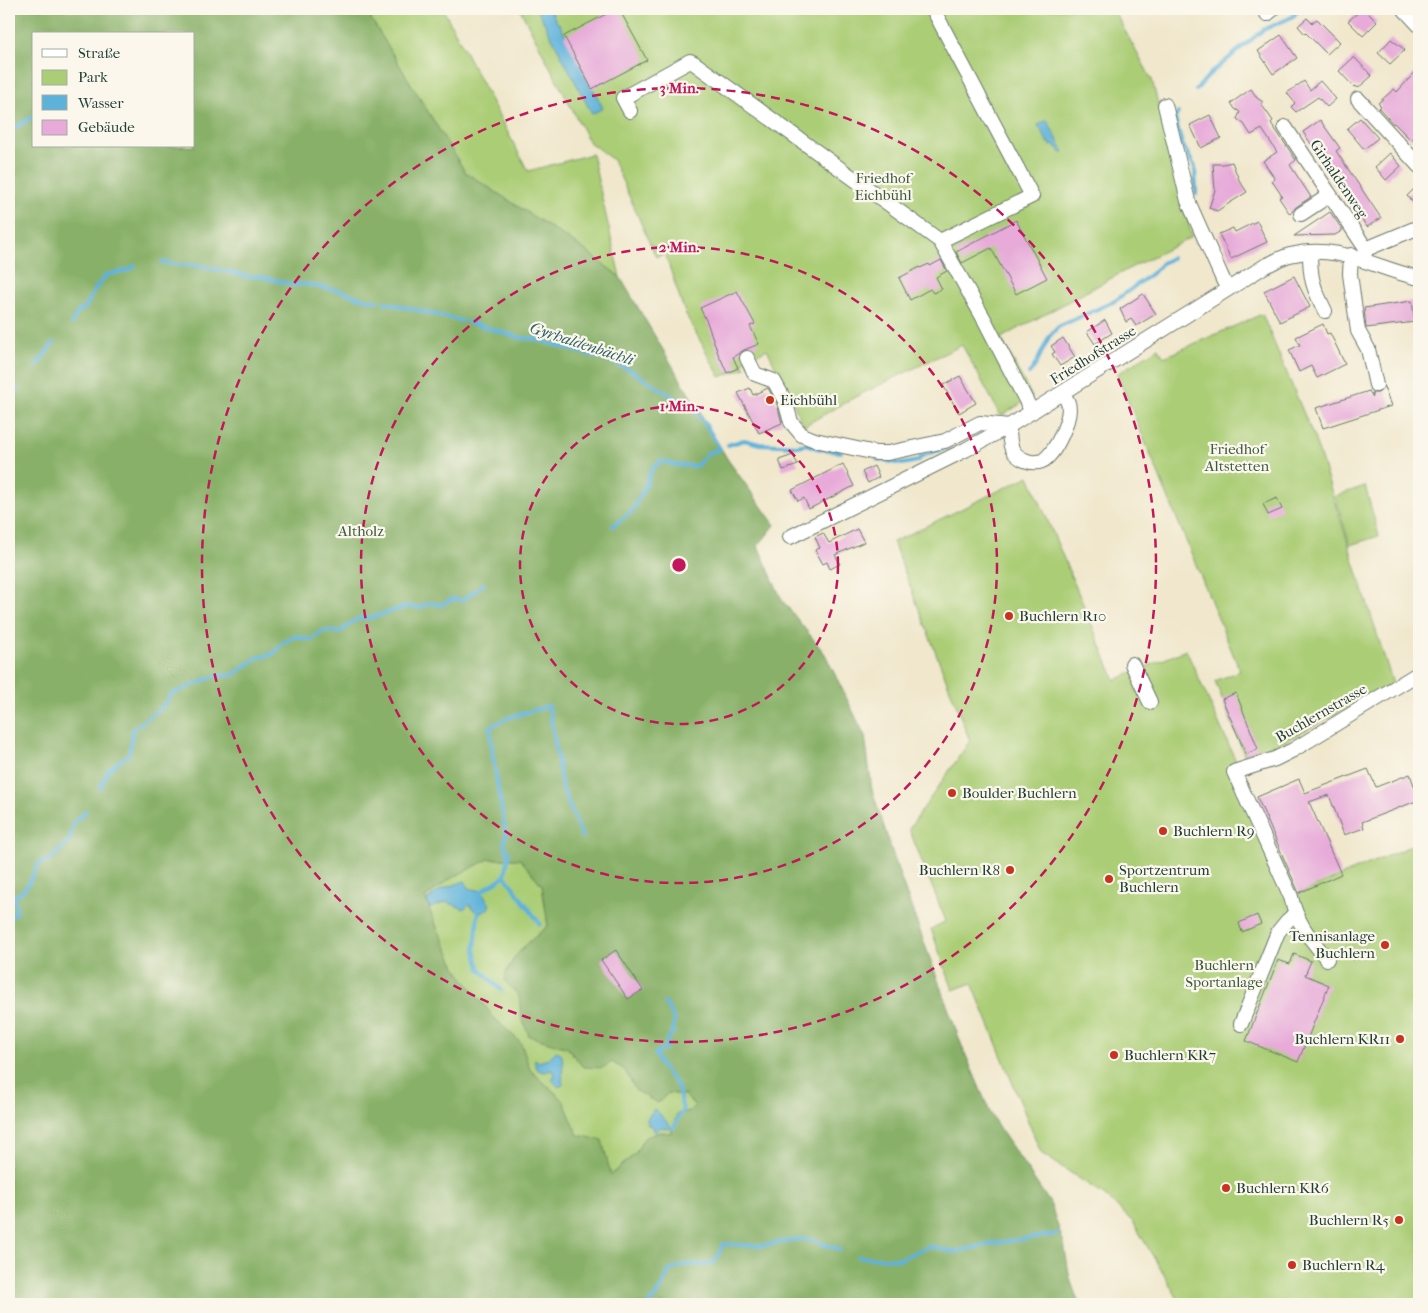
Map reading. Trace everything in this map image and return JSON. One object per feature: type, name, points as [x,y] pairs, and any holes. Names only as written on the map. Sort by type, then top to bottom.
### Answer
[{"type":"street","points":[[934,9],[1032,196],[940,242]]},
{"type":"street","points":[[1404,9],[1419,25]]},
{"type":"street","points":[[630,111],[623,98],[690,62],[694,63],[940,242],[984,319],[1032,412]]},
{"type":"street","points":[[1358,99],[1419,166]]},
{"type":"street","points":[[1165,105],[1188,201],[1224,282]]},
{"type":"street","name":"Girhaldenweg","points":[[1285,127],[1330,195],[1360,254]]},
{"type":"street","points":[[1301,214],[1330,195]]},
{"type":"street","points":[[1376,385],[1368,349],[1358,332],[1350,274],[1360,254],[1419,227]]},
{"type":"street","points":[[1310,252],[1310,275],[1313,287],[1325,311]]},
{"type":"street","name":"Friedhofstrasse","points":[[790,537],[965,450],[1009,426],[1265,266],[1288,256],[1310,252],[1360,254],[1404,274],[1419,278]]},
{"type":"street","points":[[747,358],[756,374],[774,381],[785,402],[791,422],[802,436],[876,453],[888,453],[945,441],[980,423],[988,423],[1009,426],[1011,444],[1016,454],[1026,461],[1042,461],[1052,453],[1065,426],[1069,407],[1062,393]]},
{"type":"street","points":[[1132,664],[1150,702]]},
{"type":"street","name":"Buchlernstrasse","points":[[1295,914],[1291,897],[1234,772],[1276,759],[1419,673]]},
{"type":"street","points":[[1241,1024],[1278,932],[1295,914],[1304,932],[1327,958]]},
{"type":"green space","name":"Altholz","points":[[9,9],[365,9],[465,172],[585,250],[620,277],[728,460],[775,525],[758,546],[782,600],[825,654],[865,736],[872,790],[901,879],[962,1046],[992,1117],[1050,1203],[1064,1244],[1070,1279],[1079,1304],[9,1304]],"holes":[[[489,859],[520,859],[542,885],[548,926],[527,944],[516,957],[507,971],[504,980],[519,996],[521,1016],[529,1036],[568,1048],[583,1067],[602,1068],[612,1062],[625,1070],[636,1091],[658,1103],[668,1093],[685,1095],[695,1106],[690,1111],[677,1114],[671,1133],[660,1132],[644,1138],[635,1154],[611,1175],[602,1140],[578,1135],[563,1100],[530,1070],[521,1043],[494,1018],[458,971],[425,898],[448,880]]]},
{"type":"green space","points":[[365,9],[443,9],[528,171],[592,154],[620,277],[585,250],[465,172]]},
{"type":"green space","name":"Friedhof Eichbühl","points":[[520,9],[1113,9],[1152,80],[1192,237],[1132,267],[1001,338],[1032,397],[1001,416],[962,345],[853,398],[804,426],[767,349],[742,362],[745,368],[720,377],[685,313],[665,254],[656,257],[613,160],[589,142]]},
{"type":"green space","name":"Friedhof Altstetten","points":[[1262,314],[1315,440],[1393,684],[1247,761],[1215,681],[1240,671],[1117,374],[1158,348],[1164,357]]},
{"type":"green space","name":"Sportzentrum Buchlern","points":[[1029,476],[1115,680],[1186,650],[1296,895],[1413,845],[1419,863],[1419,1304],[1181,1304],[1133,1222],[1104,1195],[1041,1153],[972,983],[953,990],[931,929],[946,921],[909,829],[970,741],[893,542]]},
{"type":"green space","points":[[1365,486],[1379,536],[1350,545],[1335,496]]},
{"type":"green space","points":[[488,859],[520,859],[542,885],[548,926],[520,950],[521,1016],[556,1043],[568,1048],[583,1067],[612,1062],[625,1070],[636,1091],[658,1103],[668,1093],[685,1095],[696,1107],[690,1111],[677,1114],[671,1133],[660,1132],[644,1138],[635,1154],[610,1176],[578,1135],[563,1100],[530,1070],[521,1043],[494,1018],[458,971],[433,919],[425,898],[448,880]]},
{"type":"water","points":[[537,9],[550,9],[603,108],[592,114]]},
{"type":"water","points":[[1047,120],[1064,152],[1061,153],[1058,147],[1056,148],[1054,144],[1051,146],[1050,142],[1048,143],[1038,125]]},
{"type":"water","points":[[465,881],[468,888],[482,891],[490,905],[487,910],[478,914],[469,904],[464,909],[447,902],[430,908],[427,900],[440,890]]},
{"type":"water","points":[[556,1051],[561,1053],[563,1061],[563,1085],[559,1087],[552,1080],[554,1075],[552,1070],[544,1072],[538,1070],[534,1062],[535,1059],[539,1062],[548,1059]]},
{"type":"water","points":[[654,1109],[673,1128],[661,1127],[656,1132],[653,1130],[654,1127],[648,1125],[647,1119]]},
{"type":"building","points":[[619,9],[647,60],[592,89],[564,36]]},
{"type":"building","points":[[1362,9],[1377,22],[1363,36],[1348,21]]},
{"type":"building","points":[[1307,18],[1312,23],[1317,19],[1340,42],[1327,54],[1298,26]]},
{"type":"building","points":[[1281,35],[1297,58],[1273,74],[1258,51]]},
{"type":"building","points":[[1391,39],[1405,50],[1390,64],[1378,53]]},
{"type":"building","points":[[1354,57],[1372,76],[1358,88],[1354,87],[1339,71]]},
{"type":"building","points":[[1419,68],[1419,133],[1411,140],[1393,124],[1379,108],[1381,106],[1378,103],[1394,89],[1397,92]]},
{"type":"building","points":[[1304,81],[1310,90],[1320,81],[1336,99],[1327,107],[1318,97],[1296,112],[1291,107],[1295,103],[1287,93]]},
{"type":"building","points":[[1251,89],[1257,98],[1263,102],[1262,105],[1273,121],[1271,123],[1296,160],[1290,165],[1311,197],[1296,207],[1290,214],[1279,198],[1282,196],[1272,181],[1275,179],[1263,161],[1277,152],[1262,129],[1251,135],[1244,124],[1237,119],[1240,112],[1231,103]]},
{"type":"building","points":[[1210,115],[1221,138],[1201,148],[1190,125]]},
{"type":"building","points":[[1360,118],[1378,138],[1364,149],[1347,129]]},
{"type":"building","points":[[1320,120],[1340,148],[1336,151],[1381,218],[1367,227],[1303,132]]},
{"type":"building","points":[[1390,153],[1401,166],[1386,180],[1375,167]]},
{"type":"building","points":[[1232,162],[1239,180],[1247,192],[1217,211],[1209,208],[1215,190],[1213,164]]},
{"type":"building","points":[[1419,184],[1419,209],[1407,196]]},
{"type":"building","points":[[1330,212],[1342,231],[1335,235],[1294,236]]},
{"type":"building","points":[[1016,220],[1047,278],[1016,294],[991,248],[962,263],[956,252]]},
{"type":"building","points":[[1257,221],[1267,242],[1231,259],[1219,234],[1233,228],[1235,232]]},
{"type":"building","points":[[941,260],[947,271],[936,277],[942,289],[933,293],[930,289],[910,300],[899,278],[920,267],[929,264],[930,266]]},
{"type":"building","points":[[1294,276],[1310,307],[1280,322],[1264,291]]},
{"type":"building","points":[[737,291],[755,324],[750,326],[759,344],[733,357],[738,368],[727,373],[700,308]]},
{"type":"building","points":[[1143,294],[1156,314],[1136,326],[1131,319],[1126,322],[1120,309]]},
{"type":"building","points":[[1412,301],[1415,322],[1366,328],[1364,308]]},
{"type":"building","points":[[1105,320],[1112,333],[1095,344],[1087,332]]},
{"type":"building","points":[[1323,324],[1327,334],[1330,333],[1345,364],[1317,378],[1311,366],[1299,372],[1289,350],[1300,345],[1296,337]]},
{"type":"building","points":[[1063,338],[1075,357],[1060,366],[1052,354],[1055,352],[1051,346]]},
{"type":"building","points":[[960,376],[976,403],[959,413],[943,385]]},
{"type":"building","points":[[1384,387],[1391,406],[1323,428],[1316,408],[1369,391],[1373,397],[1372,393],[1378,393]]},
{"type":"building","points":[[750,388],[753,395],[768,388],[777,404],[782,423],[759,433],[738,393]]},
{"type":"building","points":[[793,455],[798,465],[783,470],[779,460]]},
{"type":"building","points":[[843,464],[854,486],[809,509],[804,498],[798,501],[792,490]]},
{"type":"building","points":[[874,466],[879,477],[868,483],[862,472]]},
{"type":"building","points":[[1277,498],[1282,509],[1268,515],[1263,504]]},
{"type":"building","points":[[857,529],[864,542],[835,555],[840,564],[830,569],[827,562],[823,564],[815,550],[820,548],[815,537],[823,533],[829,543]]},
{"type":"building","points":[[1236,693],[1258,749],[1246,754],[1222,699]]},
{"type":"building","points":[[1368,769],[1376,787],[1410,774],[1419,800],[1362,822],[1364,828],[1344,835],[1329,795],[1309,802],[1341,874],[1299,893],[1257,797],[1299,779],[1305,793]]},
{"type":"building","points":[[1257,915],[1261,924],[1242,932],[1239,923]]},
{"type":"building","points":[[616,950],[643,990],[628,999],[601,960]]},
{"type":"building","points":[[1294,954],[1311,961],[1305,975],[1329,985],[1298,1062],[1246,1041],[1278,960],[1290,964]]},
{"type":"waterway","name":"Gyrhaldenbächli","points":[[1196,90],[1211,73],[1263,30],[1292,17],[1300,9]]},
{"type":"waterway","name":"Gyrhaldenbächli","points":[[1178,113],[1175,118],[1182,144],[1195,167],[1196,194]]},
{"type":"waterway","points":[[9,131],[32,117]]},
{"type":"waterway","name":"Gyrhaldenbächli","points":[[1029,374],[1049,337],[1058,327],[1115,301],[1155,271],[1162,263],[1172,258]]},
{"type":"waterway","name":"Gyrhaldenbächli","points":[[162,262],[201,266],[251,277],[258,276],[294,285],[305,284],[377,301]]},
{"type":"waterway","name":"Gyrhaldenbächli","points":[[72,324],[77,313],[86,307],[93,292],[106,275],[126,271],[135,266]]},
{"type":"waterway","name":"Gyrhaldenbächli","points":[[384,302],[462,321]]},
{"type":"waterway","name":"Gyrhaldenbächli","points":[[468,322],[610,361],[630,370],[694,410],[706,425],[720,449]]},
{"type":"waterway","points":[[36,366],[54,342]]},
{"type":"waterway","points":[[9,404],[18,389]]},
{"type":"waterway","name":"Gyrhaldenbächli","points":[[728,445],[744,440],[760,444],[798,446],[806,444],[841,452]]},
{"type":"waterway","name":"Gyrhaldenbächli","points":[[877,459],[902,464],[918,461],[922,456],[948,447]]},
{"type":"waterway","name":"Gyrhaldenbächli","points":[[613,526],[632,511],[646,485],[651,470],[661,461],[676,465],[696,466],[708,453],[720,449]]},
{"type":"waterway","name":"Gyrhaldenbächli","points":[[100,788],[109,769],[129,754],[133,729],[162,707],[172,694],[215,676],[233,675],[257,658],[273,654],[283,643],[295,636],[311,640],[323,631],[340,632],[357,619],[373,617],[409,606],[419,608],[429,603],[441,605],[452,599],[463,600],[484,584]]},
{"type":"waterway","points":[[482,891],[505,876],[509,854],[504,844],[506,834],[493,758],[490,727],[510,717],[549,706],[562,787],[582,837]]},
{"type":"waterway","name":"Gyrhaldenbächli","points":[[9,918],[15,914],[17,909],[13,897],[26,888],[38,864],[50,860],[70,840],[73,823],[86,811]]},
{"type":"waterway","points":[[505,876],[540,924]]},
{"type":"waterway","points":[[478,914],[475,950],[480,969],[501,990]]},
{"type":"waterway","points":[[665,1003],[674,1019],[673,1032],[667,1040],[666,1048],[655,1054],[661,1066],[677,1085],[683,1110],[673,1128]]},
{"type":"waterway","points":[[858,1257],[900,1259],[929,1246],[954,1252],[996,1243],[1058,1234]]},
{"type":"waterway","points":[[649,1304],[662,1287],[669,1271],[683,1265],[712,1264],[723,1244],[760,1246],[799,1239],[813,1240],[840,1250]]},
{"type":"place","name":"Eichbühl","points":[[770,400]]},
{"type":"place","name":"Buchlern R10","points":[[1009,616]]},
{"type":"place","name":"Boulder Buchlern","points":[[952,793]]},
{"type":"place","name":"Buchlern R9","points":[[1163,831]]},
{"type":"place","name":"Buchlern R8","points":[[1010,870]]},
{"type":"place","name":"Sportzentrum Buchlern","points":[[1109,879]]},
{"type":"place","name":"Tennisanlage Buchlern","points":[[1385,945]]},
{"type":"place","name":"Buchlern KR11","points":[[1400,1039]]},
{"type":"place","name":"Buchlern KR7","points":[[1114,1055]]},
{"type":"place","name":"Buchlern KR6","points":[[1226,1188]]},
{"type":"place","name":"Buchlern R5","points":[[1399,1220]]},
{"type":"place","name":"Buchlern R4","points":[[1292,1265]]},
{"type":"park label","name":"Buchlern Sportanlage","points":[[1224,974]]}]
